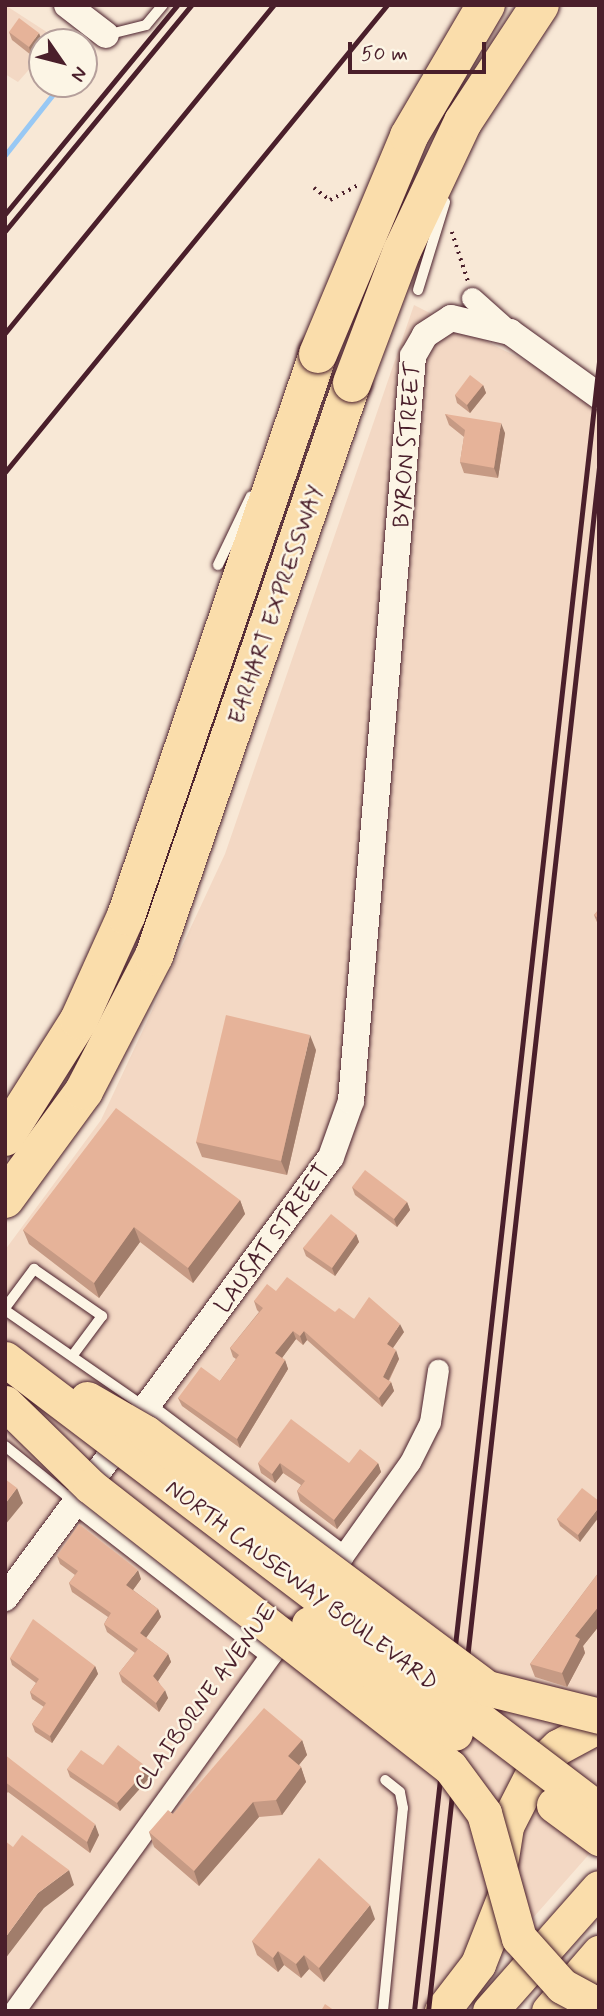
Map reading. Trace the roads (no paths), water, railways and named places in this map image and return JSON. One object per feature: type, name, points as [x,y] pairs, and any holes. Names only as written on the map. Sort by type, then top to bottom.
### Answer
[{"type":"highway","name":"EARHART EXPRESSWAY","points":[[5,1137],[79,1020],[126,916],[318,354],[409,136],[486,5]]},
{"type":"highway","name":"EARHART EXPRESSWAY","points":[[5,1199],[84,1091],[154,956],[352,383],[402,251],[463,121],[506,52],[540,5]]},
{"type":"highway","points":[[5,1351],[146,1433],[487,1688],[599,1716]]},
{"type":"highway","name":"NORTH CAUSEWAY BOULEVARD","points":[[5,1359],[599,1810]]},
{"type":"highway","name":"NORTH CAUSEWAY BOULEVARD","points":[[5,1391],[330,1641],[599,1838]]},
{"type":"highway","points":[[5,1403],[90,1486],[429,1746],[469,1789],[501,1858]]},
{"type":"highway","points":[[599,1725],[558,1747],[535,1769],[506,1826],[501,1858],[504,1898],[538,1964],[599,2006]]},
{"type":"highway","points":[[490,2011],[599,1888]]},
{"type":"highway","points":[[442,2011],[478,1964],[504,1898]]},
{"type":"highway","points":[[549,2011],[599,1953]]},
{"type":"street","points":[[67,5],[106,35]]},
{"type":"street","points":[[472,298],[510,332],[599,396]]},
{"type":"street","name":"BYRON STREET","points":[[380,772],[396,608],[413,356],[425,335],[451,318],[510,332]]},
{"type":"street","name":"LAUSAT STREET","points":[[5,1598],[149,1409],[331,1157],[351,1101],[380,772]]},
{"type":"street","name":"CLAIBORNE AVENUE","points":[[13,2011],[410,1462],[430,1422],[438,1370]]},
{"type":"street","points":[[149,1409],[343,1556]]},
{"type":"street","points":[[76,1503],[271,1654]]},
{"type":"lane","points":[[106,35],[146,25],[163,5]]},
{"type":"lane","points":[[464,155],[506,52]]},
{"type":"lane","points":[[418,290],[448,194]]},
{"type":"lane","points":[[218,565],[318,354]]},
{"type":"lane","points":[[73,1355],[102,1316],[34,1269],[5,1309],[149,1409]]},
{"type":"lane","points":[[5,1446],[76,1503]]},
{"type":"lane","points":[[383,2011],[403,1808],[400,1792],[385,1780]]},
{"type":"waterway","points":[[5,155],[50,98]]},
{"type":"railway","points":[[5,214],[177,5]]},
{"type":"railway","points":[[5,231],[191,5]]},
{"type":"railway","points":[[5,333],[273,5]]},
{"type":"railway","points":[[5,472],[387,5]]},
{"type":"railway","points":[[414,2011],[599,361]]},
{"type":"railway","points":[[428,2011],[599,466]]}]
